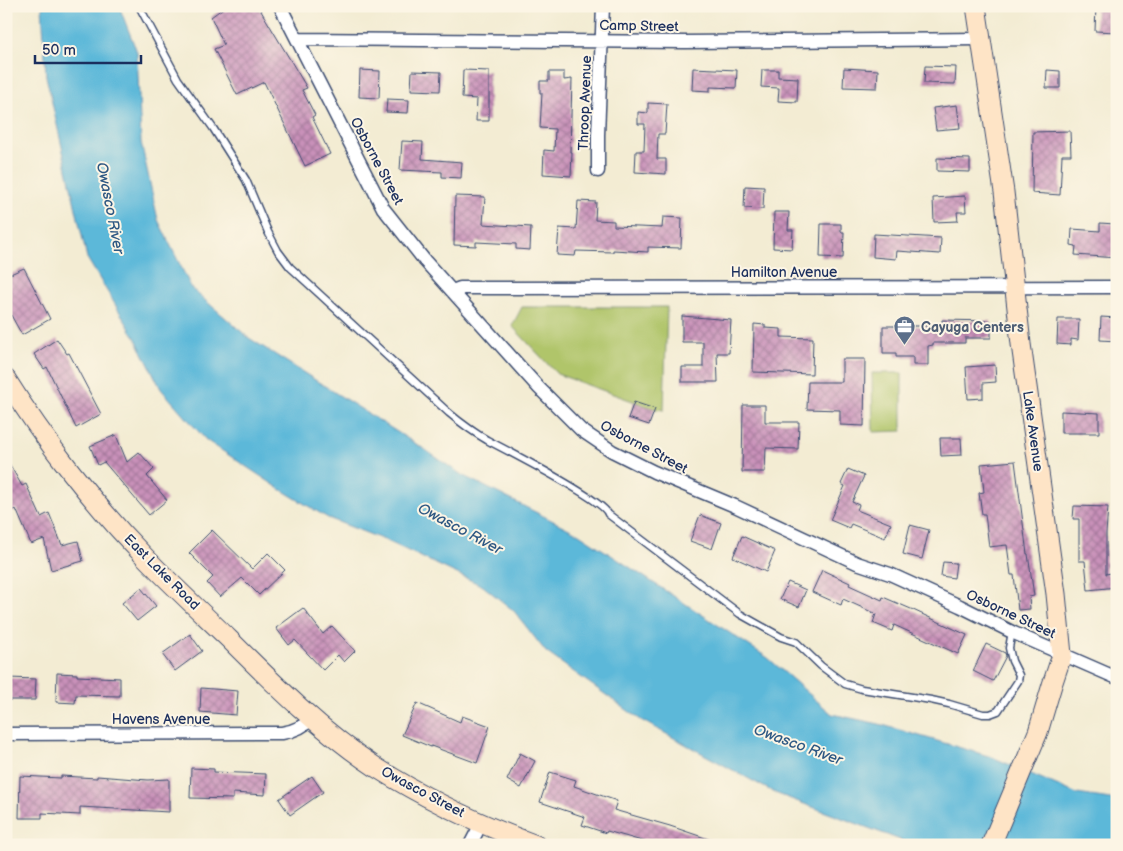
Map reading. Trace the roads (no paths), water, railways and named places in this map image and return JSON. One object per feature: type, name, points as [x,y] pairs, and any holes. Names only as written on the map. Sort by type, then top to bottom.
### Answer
[{"type":"street","name":"Osborne Street","points":[[280,6],[383,208],[425,261],[581,430],[612,450],[654,472],[735,506],[858,562],[890,574],[1062,655],[1117,678]]},
{"type":"street","name":"Throop Avenue","points":[[598,171],[603,6]]},
{"type":"street","name":"Lake Avenue","points":[[976,6],[1004,192],[1028,395],[1056,594],[1062,655],[1038,732],[991,845]]},
{"type":"street","name":"Camp Street","points":[[297,39],[695,42],[980,39]]},
{"type":"street","name":"Hamilton Avenue","points":[[452,291],[460,288],[1117,287]]},
{"type":"street","name":"East Lake Road","points":[[6,379],[14,406],[103,511],[145,557],[315,721]]},
{"type":"street","name":"Havens Avenue","points":[[6,734],[282,733],[297,730],[307,723],[315,721]]},
{"type":"street","name":"Owasco Street","points":[[315,721],[350,750],[403,784],[482,822],[536,845]]},
{"type":"street","points":[[470,845],[482,822]]},
{"type":"lane","points":[[139,6],[178,79],[213,128],[246,180],[268,232],[284,259],[322,298],[466,427],[596,502],[607,510],[608,514],[740,614],[781,637],[796,642],[844,684],[862,689],[931,700],[983,714],[990,714],[998,711],[1018,681],[1018,675],[1009,648],[1011,637],[1014,633]]},
{"type":"water","name":"Owasco River","points":[[42,6],[119,6],[137,52],[141,142],[158,220],[192,289],[249,338],[462,475],[579,534],[768,658],[832,714],[879,724],[992,757],[1077,794],[1117,800],[1117,845],[914,845],[775,793],[641,720],[546,652],[514,611],[483,586],[387,541],[328,518],[206,440],[161,389],[136,339],[87,258],[46,76]]},
{"type":"place","name":"Cayuga Centers","points":[[905,346]]}]
